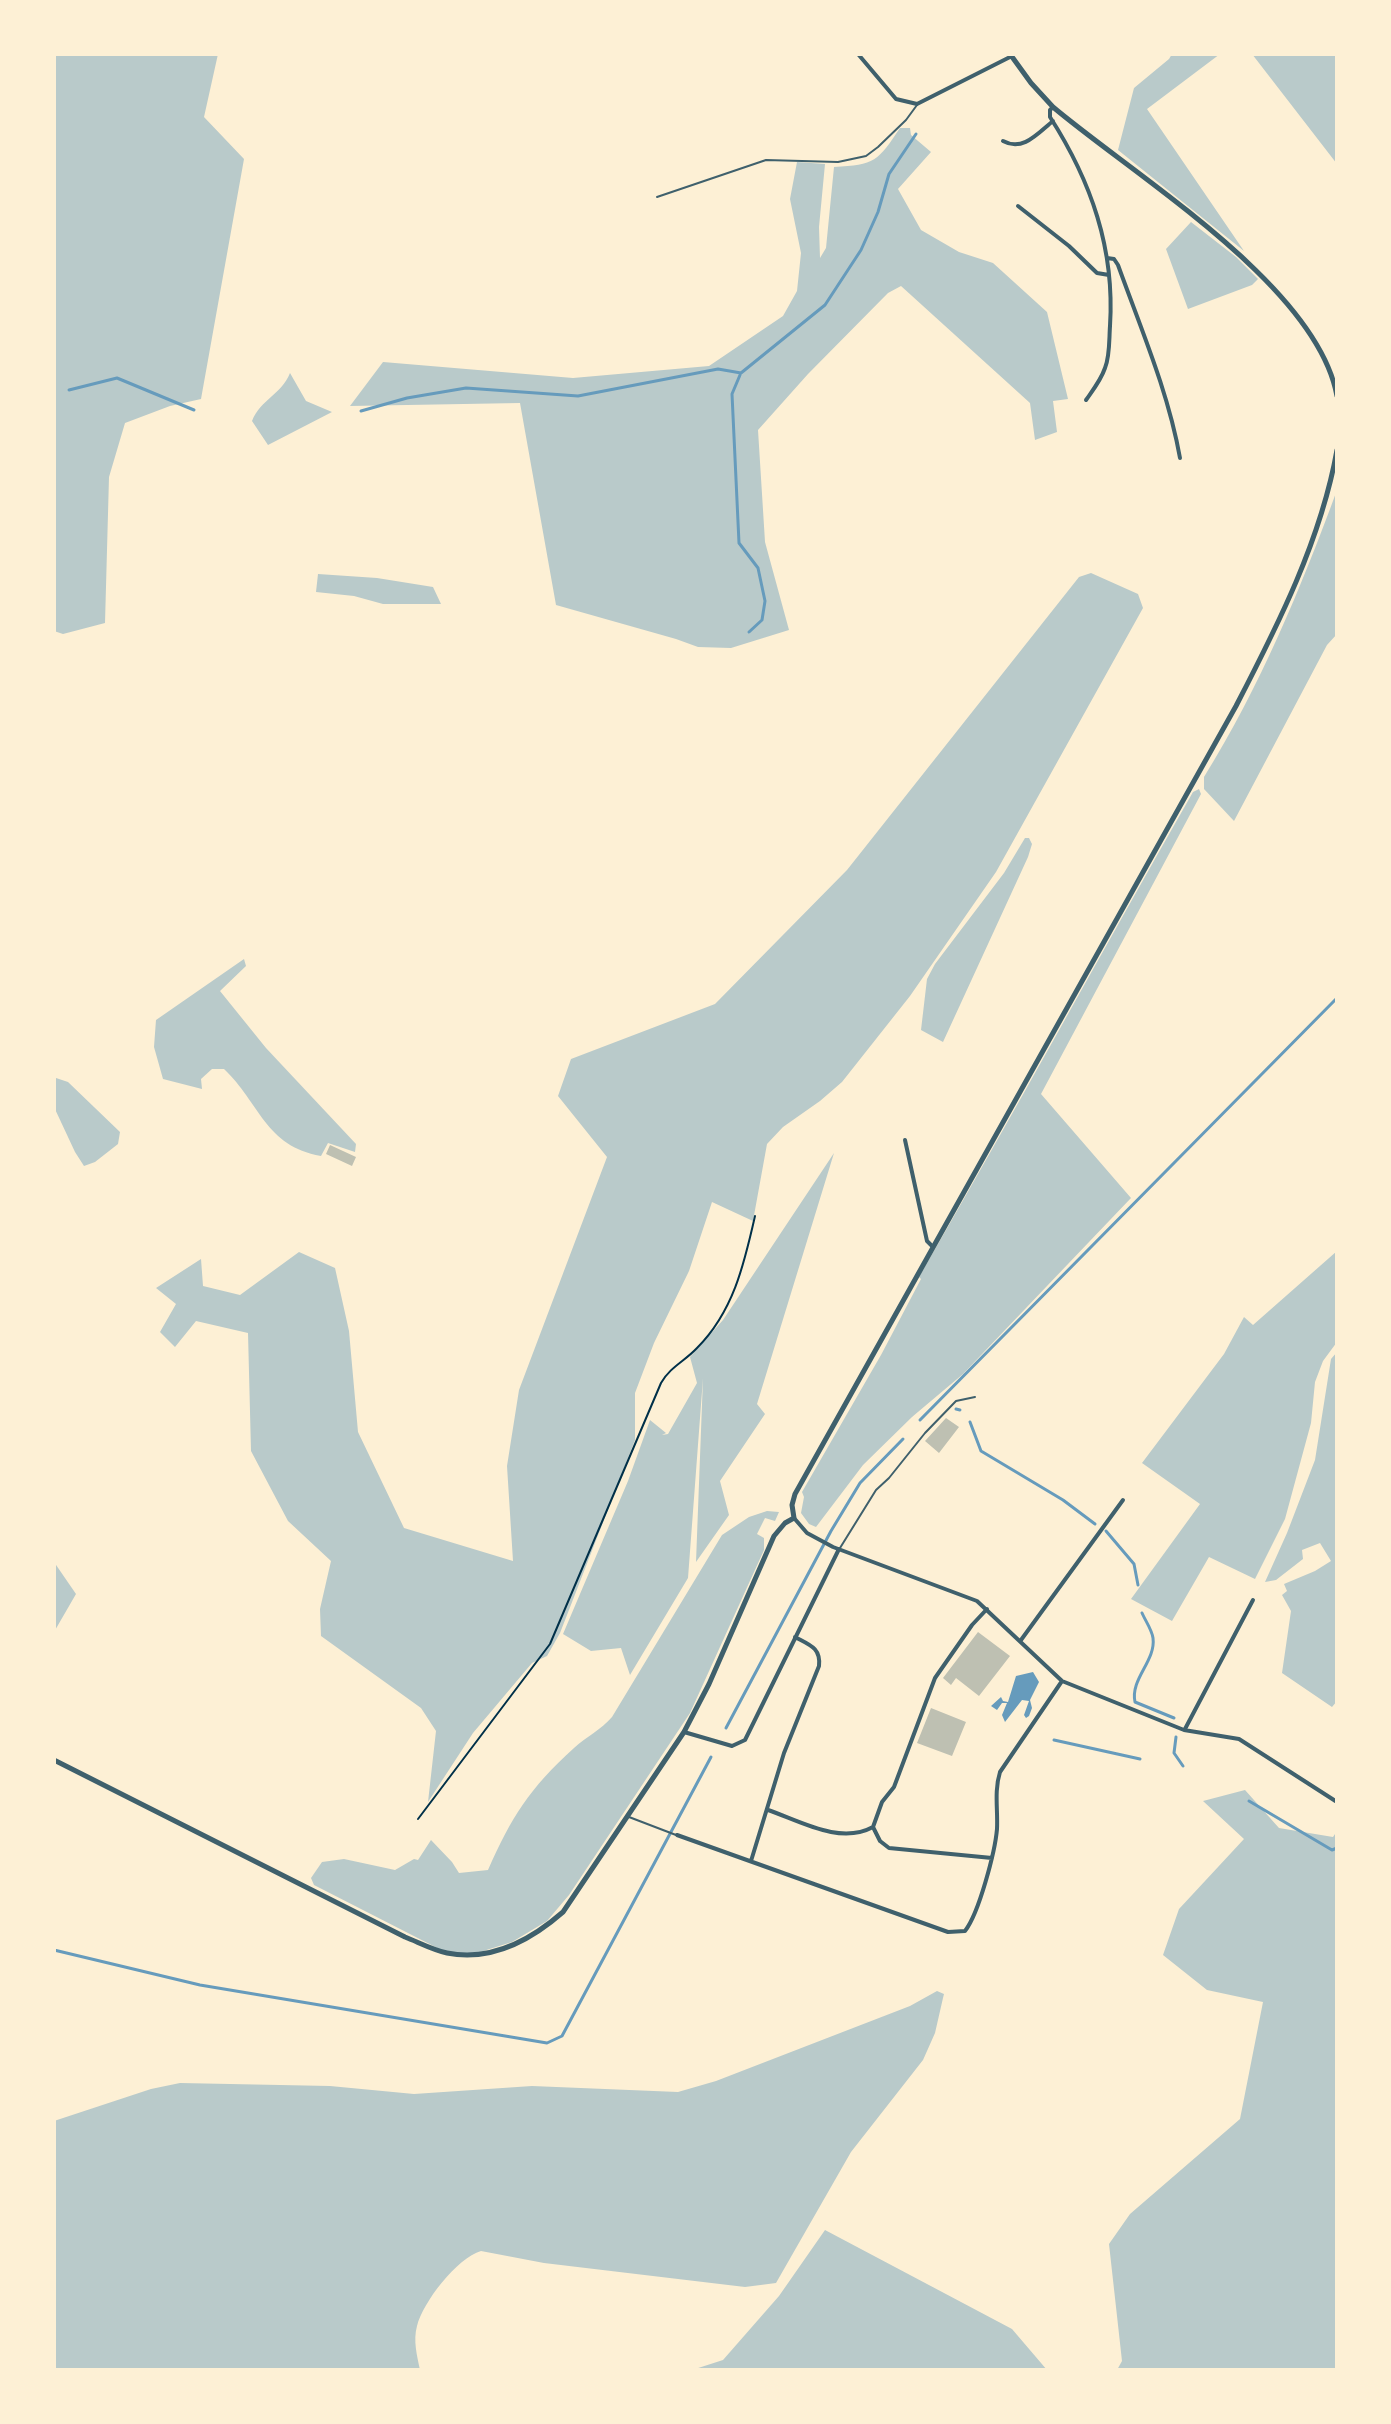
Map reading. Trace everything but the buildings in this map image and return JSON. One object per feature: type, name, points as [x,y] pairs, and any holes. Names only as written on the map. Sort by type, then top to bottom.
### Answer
[{"type":"street","points":[[858,54],[896,99],[917,104],[1011,55],[1053,107],[1221,239],[1274,289],[1320,348],[1330,368],[1337,396]]},
{"type":"street","points":[[1053,107],[1049,113],[1071,150],[1092,198],[1103,231],[1109,275],[1108,358],[1102,376],[1086,400]]},
{"type":"street","points":[[1003,141],[1016,145],[1025,143],[1053,121]]},
{"type":"street","points":[[1018,206],[1069,246],[1097,273],[1109,275]]},
{"type":"street","points":[[1107,258],[1114,259],[1118,265],[1161,381],[1180,458]]},
{"type":"street","points":[[1337,450],[1314,537],[1258,662],[795,1494],[792,1505],[794,1518],[815,1538],[970,1597],[987,1609],[1062,1681],[1184,1730],[1239,1739],[1337,1802]]},
{"type":"street","points":[[905,1140],[927,1241],[933,1247]]},
{"type":"street","points":[[1020,1641],[1123,1500]]},
{"type":"street","points":[[54,1760],[405,1937],[447,1953],[476,1954],[504,1949],[538,1934],[563,1912],[628,1817],[684,1732],[709,1684],[774,1536],[794,1518]]},
{"type":"street","points":[[684,1732],[732,1746],[745,1740],[836,1548]]},
{"type":"street","points":[[1184,1730],[1253,1600]]},
{"type":"street","points":[[768,1810],[839,1834],[862,1833],[873,1827],[882,1802],[894,1787],[935,1678],[987,1609]]},
{"type":"street","points":[[751,1861],[784,1753],[819,1666],[816,1649],[795,1637]]},
{"type":"street","points":[[677,1835],[955,1932],[968,1928],[992,1858],[1000,1772],[1062,1681]]},
{"type":"street","points":[[873,1827],[880,1841],[889,1848],[992,1858]]},
{"type":"lane","points":[[657,197],[766,160],[838,162],[866,156],[906,120],[917,104]]},
{"type":"lane","points":[[836,1548],[876,1490],[925,1433],[956,1401],[975,1397]]},
{"type":"lane","points":[[628,1817],[677,1835]]},
{"type":"path","points":[[418,1819],[550,1644],[666,1374],[719,1322],[739,1284],[755,1216]]},
{"type":"shaded area","points":[[54,54],[218,54],[204,117],[244,159],[201,399],[170,406],[125,423],[109,477],[105,623],[63,634],[54,631]]},
{"type":"shaded area","points":[[1172,54],[1220,54],[1147,109],[1244,251],[1118,150],[1134,88]]},
{"type":"shaded area","points":[[1252,54],[1337,54],[1337,164]]},
{"type":"shaded area","points":[[900,128],[910,128],[911,135],[931,152],[898,189],[921,230],[959,252],[993,263],[1047,312],[1068,399],[1053,401],[1057,432],[1035,440],[1030,403],[901,286],[888,293],[758,430],[765,542],[789,630],[731,648],[698,647],[556,605],[520,403],[350,406],[383,362],[573,378],[709,366],[783,316],[797,291],[801,253],[790,199],[797,162],[825,164],[819,227],[820,258],[826,248],[834,167],[859,165],[874,159]]},
{"type":"shaded area","points":[[1191,222],[1236,257],[1258,279],[1252,285],[1188,309],[1166,249]]},
{"type":"shaded area","points":[[290,373],[306,401],[332,412],[268,445],[252,421],[260,407],[282,387]]},
{"type":"shaded area","points":[[1337,490],[1337,634],[1327,645],[1234,821],[1204,789],[1204,777],[1243,708],[1278,636]]},
{"type":"shaded area","points":[[1091,573],[1138,594],[1143,608],[996,872],[910,996],[842,1082],[783,1127],[767,1144],[753,1221],[712,1202],[689,1271],[654,1343],[635,1393],[635,1440],[560,1633],[547,1656],[532,1663],[473,1733],[428,1802],[436,1731],[421,1708],[321,1636],[320,1609],[331,1561],[288,1521],[251,1451],[248,1333],[196,1321],[175,1347],[160,1332],[176,1304],[156,1288],[201,1259],[203,1286],[240,1295],[299,1252],[335,1268],[349,1331],[358,1432],[404,1528],[513,1561],[507,1466],[519,1390],[607,1157],[558,1096],[571,1059],[715,1004],[847,870],[1079,577]]},
{"type":"shaded area","points":[[318,574],[377,578],[433,587],[441,604],[383,604],[354,596],[316,592]]},
{"type":"shaded area","points":[[1199,789],[1201,794],[1041,1094],[1131,1198],[963,1374],[912,1417],[863,1465],[816,1527],[809,1524],[801,1513],[802,1492],[881,1355],[921,1279],[919,1277],[1193,792]]},
{"type":"shaded area","points":[[1025,838],[1029,838],[1032,844],[1028,857],[943,1042],[921,1030],[927,979],[1004,873]]},
{"type":"shaded area","points":[[244,959],[246,966],[220,991],[266,1048],[356,1144],[355,1152],[328,1143],[321,1156],[287,1143],[265,1122],[224,1069],[212,1069],[201,1079],[202,1089],[163,1079],[154,1047],[156,1020]]},
{"type":"shaded area","points":[[56,1078],[68,1082],[120,1132],[118,1144],[95,1162],[84,1166],[54,1107]]},
{"type":"shaded area","points":[[834,1153],[757,1404],[765,1414],[720,1481],[729,1515],[696,1562],[703,1378],[688,1578],[630,1675],[621,1648],[591,1651],[563,1634],[628,1481],[650,1420],[666,1433],[662,1435],[668,1434],[697,1383],[690,1357],[723,1320]]},
{"type":"shaded area","points":[[1337,1251],[1337,1342],[1323,1361],[1315,1382],[1311,1423],[1285,1519],[1255,1579],[1209,1557],[1172,1621],[1131,1599],[1200,1504],[1142,1463],[1224,1354],[1244,1317],[1253,1325]]},
{"type":"shaded area","points":[[1337,1352],[1337,1701],[1332,1707],[1282,1673],[1291,1611],[1282,1595],[1287,1591],[1284,1584],[1331,1561],[1320,1543],[1302,1550],[1303,1559],[1276,1580],[1265,1582],[1315,1460],[1331,1359]]},
{"type":"shaded area","points":[[767,1511],[779,1512],[775,1521],[765,1518],[757,1534],[764,1538],[764,1550],[690,1713],[569,1895],[547,1921],[512,1942],[480,1952],[451,1955],[314,1885],[311,1878],[322,1862],[344,1859],[395,1870],[414,1859],[418,1860],[431,1840],[459,1873],[488,1870],[514,1818],[533,1790],[574,1748],[612,1717],[722,1535],[749,1517]]},
{"type":"shaded area","points":[[54,1562],[76,1594],[54,1632]]},
{"type":"shaded area","points":[[1245,1790],[1279,1828],[1333,1837],[1337,1831],[1337,2370],[1117,2370],[1122,2361],[1109,2244],[1130,2214],[1240,2119],[1263,2002],[1207,1990],[1163,1955],[1179,1909],[1244,1839],[1203,1801]]},
{"type":"shaded area","points":[[937,1991],[944,1994],[935,2033],[923,2060],[851,2152],[776,2283],[745,2287],[544,2263],[481,2251],[452,2271],[420,2316],[415,2337],[420,2370],[54,2370],[54,2121],[151,2089],[180,2083],[330,2086],[414,2094],[532,2086],[678,2092],[716,2081],[910,2006]]},
{"type":"shaded area","points":[[825,2230],[1012,2329],[1047,2370],[692,2370],[723,2360],[779,2296]]},
{"type":"water","points":[[1033,1672],[1039,1682],[1030,1700],[1032,1708],[1029,1716],[1026,1718],[1024,1715],[1029,1701],[1022,1700],[1005,1722],[1002,1715],[1007,1703],[1002,1703],[997,1710],[991,1706],[1001,1697],[1008,1702],[1016,1676]]},
{"type":"waterway","points":[[361,411],[407,398],[466,388],[578,396],[718,369],[741,373],[825,305],[861,250],[878,212],[889,174],[916,134]]},
{"type":"waterway","points":[[740,375],[732,394],[739,543],[758,568],[765,601],[762,620],[749,632]]},
{"type":"waterway","points":[[69,390],[117,378],[194,410]]},
{"type":"waterway","points":[[920,1420],[1337,998]]},
{"type":"waterway","points":[[956,1409],[960,1410]]},
{"type":"waterway","points":[[970,1422],[981,1451],[1063,1500],[1095,1524]]},
{"type":"waterway","points":[[726,1728],[831,1531],[860,1483],[903,1439]]},
{"type":"waterway","points":[[1106,1531],[1134,1564],[1138,1585]]},
{"type":"waterway","points":[[1142,1613],[1152,1635],[1153,1646],[1136,1686],[1135,1702],[1174,1718]]},
{"type":"waterway","points":[[1176,1737],[1174,1753],[1183,1766]]},
{"type":"waterway","points":[[1054,1740],[1140,1759]]},
{"type":"waterway","points":[[54,1950],[200,1985],[547,2043],[562,2036],[711,1757]]},
{"type":"waterway","points":[[1249,1801],[1332,1850],[1337,1848]]}]
